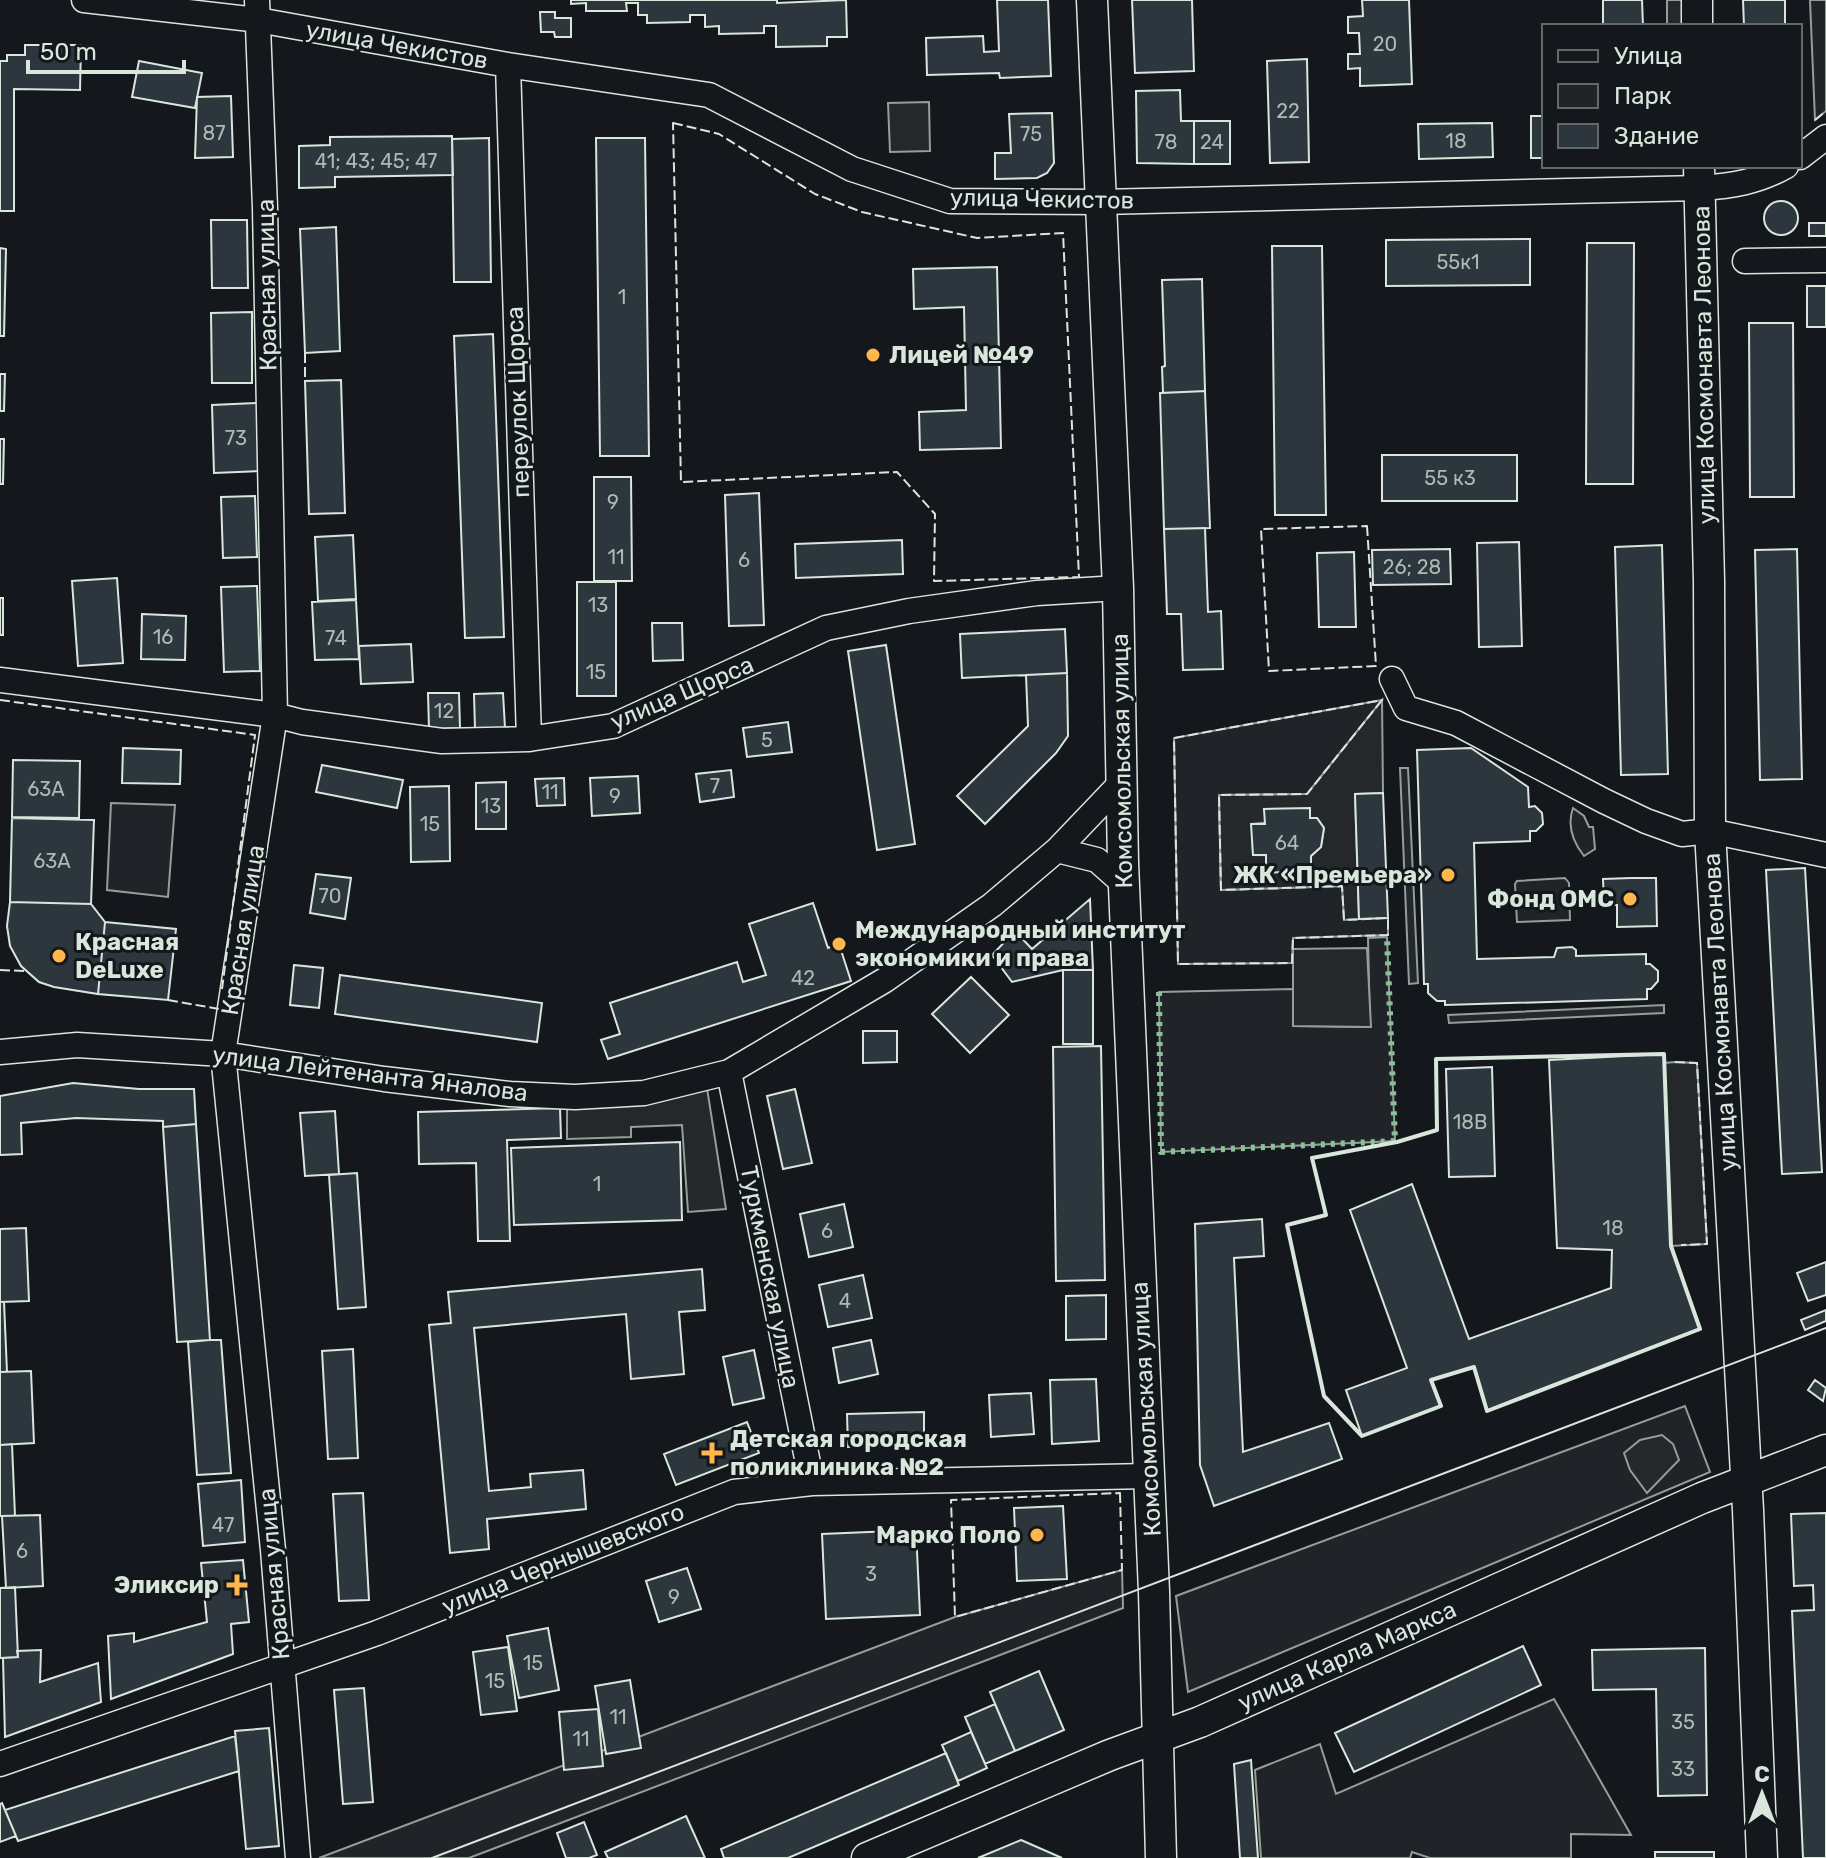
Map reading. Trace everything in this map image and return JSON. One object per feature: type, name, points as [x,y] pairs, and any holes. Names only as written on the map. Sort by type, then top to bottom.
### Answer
[{"type":"main road","name":"Комсомольская улица","points":[[1092,0],[1118,588],[1124,884],[1161,1858]]},
{"type":"main road","points":[[1697,0],[1697,24]]},
{"type":"main road","name":"улица Космонавта Леонова","points":[[1699,177],[1709,581],[1710,831],[1747,1489],[1762,1858]]},
{"type":"main road","name":"улица Карла Маркса","points":[[1747,1489],[1780,1466],[1826,1450]]},
{"type":"main road","name":"улица Карла Маркса","points":[[867,1858],[1110,1755],[1203,1742],[1747,1489],[1826,1462]]},
{"type":"main road","name":"улица Карла Маркса","points":[[916,1858],[1116,1773],[1159,1748]]},
{"type":"street","name":"улица Чекистов","points":[[84,0],[258,10],[508,65],[709,95],[852,169],[950,201],[1100,202],[1699,177],[1736,186],[1769,176],[1783,168]]},
{"type":"street","name":"Красная улица","points":[[258,10],[266,223],[275,715],[223,1054],[283,1664],[298,1858]]},
{"type":"street","name":"переулок Щорса","points":[[508,65],[529,739]]},
{"type":"street","points":[[1802,155],[1826,137]]},
{"type":"street","points":[[1745,261],[1826,260]]},
{"type":"street","name":"улица Щорса","points":[[0,680],[275,715],[302,722],[442,741],[529,739],[613,726],[826,628],[909,611],[1023,595],[1118,588]]},
{"type":"street","points":[[1392,679],[1406,708],[1456,723],[1486,737],[1646,821],[1682,834],[1710,831],[1826,855]]},
{"type":"street","name":"улица Лейтенанта Яналова","points":[[0,1052],[77,1045],[223,1054],[384,1079],[510,1094],[575,1097],[644,1093],[729,1072],[885,980],[992,905],[1057,850],[1121,783]]},
{"type":"street","points":[[1057,850],[1097,860],[1124,884]]},
{"type":"street","name":"Туркменская улица","points":[[729,1072],[812,1483]]},
{"type":"street","name":"улица Чернышевского","points":[[0,1764],[377,1633],[734,1492],[812,1483],[1148,1476]]},
{"type":"green space","points":[[1810,0],[1826,0],[1826,111],[1815,120]]},
{"type":"green space","points":[[1382,700],[1307,794],[1219,795],[1221,890],[1342,886],[1388,918],[1388,935],[1293,938],[1292,963],[1178,964],[1174,738]]},
{"type":"green space","points":[[111,803],[175,805],[168,897],[107,890]]},
{"type":"green space","points":[[1573,808],[1584,816],[1589,827],[1593,827],[1595,849],[1584,856],[1572,833]]},
{"type":"green space","points":[[1565,878],[1569,883],[1570,920],[1517,922],[1517,881]]},
{"type":"green space","points":[[1387,937],[1395,1141],[1161,1152],[1159,992],[1293,989],[1294,1026],[1370,1027],[1368,938]]},
{"type":"green space","points":[[1685,1406],[1710,1472],[1188,1692],[1176,1596]]},
{"type":"green space","points":[[1122,1570],[1123,1608],[469,1858],[319,1858],[955,1617]]},
{"type":"green space","points":[[1554,1699],[1631,1835],[1571,1834],[1571,1858],[1430,1858],[1412,1852],[1410,1858],[1261,1858],[1255,1770],[1320,1744],[1336,1794]]},
{"type":"shaded area","points":[[1667,0],[1697,0],[1697,24],[1667,24]]},
{"type":"shaded area","points":[[929,102],[930,151],[890,152],[888,103]]},
{"type":"shaded area","points":[[1382,700],[1383,793],[1355,794],[1359,919],[1344,920],[1342,886],[1221,890],[1219,795],[1307,794]],"holes":[[[1317,818],[1324,828],[1321,847],[1311,856],[1253,855],[1252,824]]]},
{"type":"shaded area","points":[[1400,768],[1408,768],[1418,983],[1409,984]]},
{"type":"shaded area","points":[[1367,948],[1371,1027],[1293,1026],[1293,949]]},
{"type":"shaded area","points":[[1664,1005],[1664,1013],[1449,1023],[1448,1015]]},
{"type":"shaded area","points":[[1664,1063],[1697,1063],[1707,1244],[1671,1246]]},
{"type":"shaded area","points":[[707,1088],[726,1209],[688,1212],[682,1125],[631,1127],[631,1137],[567,1139],[567,1108]]},
{"type":"shaded area","points":[[1662,1435],[1673,1444],[1679,1460],[1647,1493],[1630,1470],[1624,1453],[1640,1440]]},
{"type":"building","points":[[571,0],[777,0],[777,3],[846,0],[847,37],[827,37],[827,46],[776,47],[776,26],[764,26],[764,33],[719,34],[719,26],[705,27],[705,15],[690,15],[690,22],[647,23],[647,15],[638,15],[638,3],[626,3],[627,11],[586,11],[586,3],[571,4]]},
{"type":"building","points":[[997,0],[1048,0],[1051,76],[1000,78],[999,73],[927,75],[926,38],[983,36],[984,52],[999,51]]},
{"type":"building","points":[[1132,0],[1192,0],[1194,71],[1135,73]]},
{"type":"building","points":[[1362,0],[1409,0],[1412,84],[1360,86],[1360,68],[1348,69],[1348,54],[1360,54],[1359,33],[1348,33],[1348,17],[1363,16]]},
{"type":"building","points":[[1603,0],[1642,0],[1643,24],[1603,24]]},
{"type":"building","points":[[1743,0],[1785,0],[1785,24],[1744,24]]},
{"type":"building","points":[[540,12],[555,12],[555,18],[571,18],[571,37],[555,37],[554,32],[541,32]]},
{"type":"building","points":[[25,45],[81,45],[80,90],[14,89],[14,211],[0,211],[0,61],[7,61],[7,55],[25,55]]},
{"type":"building","points":[[1307,59],[1309,162],[1270,163],[1267,61]]},
{"type":"building","points":[[139,61],[202,73],[195,108],[132,97]]},
{"type":"building","points":[[1180,90],[1181,121],[1194,121],[1194,164],[1137,163],[1136,91]]},
{"type":"building","points":[[231,96],[233,157],[195,158],[197,97]]},
{"type":"building","points":[[1052,113],[1054,163],[1047,173],[1037,178],[995,179],[995,153],[1011,153],[1009,114]]},
{"type":"building","points":[[1531,116],[1542,116],[1542,158],[1531,158]]},
{"type":"building","points":[[1194,121],[1230,121],[1230,164],[1194,164]]},
{"type":"building","points":[[1492,123],[1493,157],[1419,159],[1418,124]]},
{"type":"building","points":[[452,136],[453,175],[335,177],[335,187],[299,188],[299,146],[330,145],[330,137]]},
{"type":"building","points":[[489,138],[491,282],[454,282],[452,139]]},
{"type":"building","points":[[596,138],[645,138],[649,456],[600,456]]},
{"type":"building","points":[[1781,201],[1793,206],[1798,218],[1793,230],[1781,235],[1769,230],[1764,218],[1769,206]]},
{"type":"building","points":[[211,220],[247,220],[248,288],[212,288]]},
{"type":"building","points":[[1809,223],[1826,223],[1826,236],[1809,236]]},
{"type":"building","points":[[336,227],[340,351],[305,353],[300,229]]},
{"type":"building","points":[[1530,239],[1530,285],[1386,286],[1386,240]]},
{"type":"building","points":[[1587,243],[1634,243],[1633,484],[1586,484]]},
{"type":"building","points":[[1272,246],[1322,246],[1326,515],[1275,515]]},
{"type":"building","points":[[0,248],[6,249],[4,336],[0,336]]},
{"type":"building","points":[[997,267],[1001,448],[920,450],[919,412],[966,410],[964,307],[914,309],[913,269]]},
{"type":"building","points":[[1202,279],[1205,391],[1163,393],[1162,280]]},
{"type":"building","points":[[1807,286],[1826,286],[1826,327],[1807,327]]},
{"type":"building","points":[[252,312],[252,383],[212,383],[211,313]]},
{"type":"building","points":[[1749,323],[1793,323],[1794,497],[1750,497]]},
{"type":"building","points":[[493,334],[504,637],[465,638],[454,336]]},
{"type":"building","points":[[0,374],[5,374],[4,411],[0,411]]},
{"type":"building","points":[[341,380],[345,513],[309,514],[305,381]]},
{"type":"building","points":[[1205,391],[1210,528],[1164,529],[1160,393]]},
{"type":"building","points":[[257,403],[260,471],[214,473],[212,405]]},
{"type":"building","points":[[0,439],[4,439],[3,484],[0,484]]},
{"type":"building","points":[[1382,455],[1517,455],[1517,501],[1382,501]]},
{"type":"building","points":[[594,477],[631,477],[632,581],[594,581]]},
{"type":"building","points":[[759,493],[764,625],[729,626],[725,495]]},
{"type":"building","points":[[255,496],[257,557],[223,558],[221,497]]},
{"type":"building","points":[[1205,528],[1208,612],[1221,611],[1223,669],[1183,670],[1181,614],[1167,614],[1164,529]]},
{"type":"building","points":[[353,535],[356,599],[318,601],[315,537]]},
{"type":"building","points":[[902,540],[903,574],[796,578],[795,544]]},
{"type":"building","points":[[1519,542],[1522,646],[1479,647],[1477,543]]},
{"type":"building","points":[[1662,545],[1668,774],[1621,775],[1615,547]]},
{"type":"building","points":[[1450,549],[1451,584],[1373,585],[1372,550]]},
{"type":"building","points":[[1797,549],[1802,779],[1760,780],[1755,550]]},
{"type":"building","points":[[1354,552],[1356,627],[1319,627],[1317,553]]},
{"type":"building","points":[[117,578],[123,663],[78,666],[72,581]]},
{"type":"building","points":[[577,582],[616,582],[616,696],[577,696]]},
{"type":"building","points":[[257,586],[260,671],[224,672],[221,587]]},
{"type":"building","points":[[0,598],[3,598],[3,635],[0,635]]},
{"type":"building","points":[[356,600],[359,659],[315,660],[312,602]]},
{"type":"building","points":[[142,614],[186,616],[185,660],[141,659]]},
{"type":"building","points":[[652,623],[682,623],[683,660],[653,661]]},
{"type":"building","points":[[1065,629],[1067,673],[962,678],[960,634]]},
{"type":"building","points":[[411,644],[413,682],[361,684],[359,646]]},
{"type":"building","points":[[886,645],[915,844],[877,850],[848,651]]},
{"type":"building","points":[[1067,673],[1068,736],[1056,753],[985,824],[957,796],[1028,726],[1026,675]]},
{"type":"building","points":[[428,693],[459,693],[460,728],[429,729]]},
{"type":"building","points":[[503,693],[505,728],[475,729],[474,694]]},
{"type":"building","points":[[788,722],[792,752],[747,757],[743,728]]},
{"type":"building","points":[[123,748],[181,750],[180,784],[122,783]]},
{"type":"building","name":"ЖК «Премьера»","points":[[1471,748],[1528,787],[1529,807],[1535,806],[1542,813],[1543,824],[1536,831],[1530,831],[1530,841],[1474,843],[1477,959],[1554,957],[1557,948],[1572,947],[1576,950],[1576,956],[1646,954],[1646,964],[1658,971],[1658,981],[1647,989],[1647,999],[1445,1005],[1445,1001],[1437,1001],[1428,993],[1428,984],[1424,984],[1417,750]]},
{"type":"building","points":[[13,760],[80,761],[79,818],[12,817]]},
{"type":"building","points":[[322,765],[403,780],[397,808],[316,792]]},
{"type":"building","points":[[731,770],[734,797],[700,802],[696,774]]},
{"type":"building","points":[[638,776],[640,813],[592,816],[590,778]]},
{"type":"building","points":[[564,778],[565,805],[537,806],[535,779]]},
{"type":"building","points":[[506,782],[506,829],[476,829],[476,783]]},
{"type":"building","points":[[449,786],[450,861],[411,862],[410,787]]},
{"type":"building","points":[[1383,793],[1388,918],[1359,919],[1355,794]]},
{"type":"building","points":[[1310,808],[1310,818],[1317,818],[1324,828],[1321,847],[1311,856],[1311,870],[1266,873],[1266,855],[1253,855],[1251,824],[1265,824],[1264,809]]},
{"type":"building","name":"Красная DeLuxe","points":[[12,818],[94,820],[91,904],[10,902]]},
{"type":"building","points":[[1805,868],[1822,1172],[1782,1174],[1766,870]]},
{"type":"building","points":[[316,874],[351,878],[345,919],[310,913]]},
{"type":"building","name":"Фонд ОМС","points":[[1656,878],[1657,926],[1617,927],[1617,905],[1604,905],[1603,879]]},
{"type":"building","points":[[1090,899],[1093,970],[1063,970],[1012,982],[992,955],[1015,931],[1032,949]]},
{"type":"building","name":"Красная DeLuxe","points":[[10,902],[91,904],[105,922],[98,994],[39,982],[21,966],[10,946],[7,926]]},
{"type":"building","points":[[813,903],[828,948],[839,944],[851,981],[608,1059],[601,1040],[620,1034],[610,1003],[737,962],[743,982],[766,975],[749,924]]},
{"type":"building","name":"Красная DeLuxe","points":[[105,922],[176,929],[168,1000],[98,994]]},
{"type":"building","points":[[294,965],[323,968],[319,1008],[290,1005]]},
{"type":"building","points":[[1063,970],[1093,970],[1093,1044],[1063,1044]]},
{"type":"building","points":[[340,975],[542,1003],[537,1042],[335,1014]]},
{"type":"building","points":[[971,977],[1009,1015],[970,1053],[932,1014]]},
{"type":"building","points":[[863,1031],[897,1031],[897,1062],[863,1063]]},
{"type":"building","points":[[1101,1046],[1105,1280],[1056,1281],[1053,1047]]},
{"type":"building","points":[[1664,1054],[1671,1246],[1700,1329],[1487,1411],[1474,1367],[1431,1380],[1441,1406],[1362,1436],[1346,1390],[1407,1368],[1350,1210],[1412,1184],[1469,1339],[1611,1288],[1612,1250],[1557,1248],[1549,1060]]},
{"type":"building","points":[[1492,1067],[1495,1176],[1449,1177],[1446,1069]]},
{"type":"building","points":[[73,1083],[139,1089],[194,1089],[196,1124],[163,1127],[163,1121],[76,1118],[21,1123],[22,1154],[0,1155],[0,1096]]},
{"type":"building","points":[[795,1089],[812,1163],[783,1169],[767,1096]]},
{"type":"building","points":[[560,1108],[561,1138],[507,1140],[510,1241],[478,1241],[476,1163],[419,1164],[418,1112]]},
{"type":"building","points":[[335,1111],[339,1174],[305,1176],[300,1113]]},
{"type":"building","points":[[196,1124],[210,1340],[177,1342],[163,1127]]},
{"type":"building","points":[[680,1142],[682,1220],[514,1225],[511,1148]]},
{"type":"building","points":[[357,1173],[366,1307],[338,1309],[329,1175]]},
{"type":"building","points":[[844,1204],[853,1247],[809,1257],[800,1214]]},
{"type":"building","points":[[1262,1219],[1264,1256],[1234,1258],[1243,1452],[1329,1423],[1342,1459],[1214,1506],[1200,1465],[1195,1224]]},
{"type":"building","points":[[26,1228],[29,1301],[0,1302],[0,1229]]},
{"type":"building","points":[[1826,1262],[1826,1295],[1808,1301],[1797,1273]]},
{"type":"building","points":[[702,1269],[705,1310],[679,1312],[684,1374],[631,1379],[626,1314],[474,1328],[489,1491],[531,1487],[530,1474],[583,1470],[586,1509],[487,1519],[489,1549],[450,1553],[429,1325],[451,1323],[448,1292]]},
{"type":"building","points":[[863,1275],[872,1318],[828,1327],[819,1285]]},
{"type":"building","points":[[1106,1295],[1106,1339],[1066,1340],[1066,1296]]},
{"type":"building","points":[[0,1302],[4,1302],[7,1372],[0,1372]]},
{"type":"building","points":[[1826,1310],[1826,1321],[1805,1330],[1801,1320]]},
{"type":"building","points":[[221,1340],[231,1473],[197,1475],[188,1342]]},
{"type":"building","points":[[871,1340],[878,1374],[839,1383],[833,1348]]},
{"type":"building","points":[[353,1349],[358,1458],[328,1459],[322,1351]]},
{"type":"building","points":[[754,1350],[764,1398],[733,1405],[723,1357]]},
{"type":"building","points":[[31,1371],[34,1443],[0,1445],[0,1372]]},
{"type":"building","points":[[1096,1379],[1099,1441],[1052,1444],[1050,1380]]},
{"type":"building","points":[[1815,1380],[1826,1388],[1823,1401],[1808,1390]]},
{"type":"building","points":[[1031,1393],[1034,1434],[991,1437],[989,1395]]},
{"type":"building","points":[[924,1412],[924,1445],[848,1447],[847,1414]]},
{"type":"building","name":"Детская городская поликлиника №2","points":[[747,1422],[759,1453],[676,1485],[664,1454]]},
{"type":"building","points":[[12,1444],[15,1516],[0,1516],[0,1445]]},
{"type":"building","points":[[241,1480],[245,1542],[203,1546],[198,1484]]},
{"type":"building","points":[[363,1493],[369,1600],[339,1601],[333,1494]]},
{"type":"building","points":[[1063,1506],[1067,1579],[1017,1581],[1014,1508]]},
{"type":"building","points":[[1826,1513],[1826,1858],[1803,1858],[1792,1611],[1814,1610],[1813,1585],[1794,1586],[1791,1514]]},
{"type":"building","points":[[40,1515],[43,1586],[6,1588],[2,1516]]},
{"type":"building","points":[[916,1530],[920,1615],[826,1619],[822,1534]]},
{"type":"building","points":[[243,1560],[249,1622],[231,1624],[233,1654],[111,1699],[108,1636],[134,1633],[134,1642],[207,1622],[201,1563]]},
{"type":"building","points":[[687,1568],[701,1609],[659,1622],[646,1581]]},
{"type":"building","points":[[15,1587],[18,1657],[0,1658],[0,1588]]},
{"type":"building","points":[[548,1628],[559,1690],[519,1698],[507,1636]]},
{"type":"building","points":[[1523,1646],[1541,1685],[1354,1772],[1335,1733]]},
{"type":"building","points":[[508,1647],[517,1711],[481,1715],[473,1652]]},
{"type":"building","points":[[1705,1648],[1707,1795],[1658,1796],[1656,1689],[1593,1690],[1592,1650]]},
{"type":"building","points":[[41,1650],[40,1682],[98,1663],[101,1702],[5,1737],[3,1658],[18,1657],[17,1651]]},
{"type":"building","points":[[1039,1671],[1064,1730],[1015,1751],[990,1692]]},
{"type":"building","points":[[630,1680],[641,1748],[606,1754],[595,1686]]},
{"type":"building","points":[[364,1688],[373,1802],[343,1804],[334,1690]]},
{"type":"building","points":[[995,1704],[1015,1751],[985,1764],[965,1717]]},
{"type":"building","points":[[598,1709],[603,1766],[564,1770],[559,1712]]},
{"type":"building","points":[[269,1728],[279,1846],[246,1849],[235,1731]]},
{"type":"building","points":[[971,1732],[987,1768],[958,1781],[942,1745]]},
{"type":"building","points":[[235,1736],[239,1771],[18,1841],[5,1810]]},
{"type":"building","points":[[946,1753],[959,1785],[788,1858],[724,1858],[721,1849]]},
{"type":"building","points":[[1251,1760],[1258,1858],[1240,1858],[1234,1764]]},
{"type":"building","points":[[0,1804],[16,1836],[0,1842]]},
{"type":"building","points":[[686,1816],[705,1858],[608,1858],[605,1852]]},
{"type":"building","points":[[584,1822],[597,1855],[566,1858],[557,1833]]},
{"type":"building","points":[[1021,1840],[1062,1858],[978,1858]]},
{"type":"building","points":[[1655,1852],[1714,1852],[1714,1858],[1655,1858]]},
{"type":"tram line","points":[[432,1858],[1826,1328]]},
{"type":"hedge","points":[[1159,992],[1161,1152],[1395,1141],[1387,937]]},
{"type":"fence","points":[[1815,120],[1826,111]]},
{"type":"fence","points":[[673,123],[719,134],[815,194],[862,212],[977,238],[1063,233],[1079,577],[934,581],[935,514],[897,472],[681,482],[673,123]]},
{"type":"fence","points":[[305,353],[305,381]]},
{"type":"fence","points":[[1367,526],[1376,666],[1269,671],[1261,529],[1367,526]]},
{"type":"fence","points":[[0,700],[255,735],[222,989]]},
{"type":"fence","points":[[1382,700],[1307,794],[1219,795],[1221,890],[1342,886],[1344,920],[1388,918],[1388,935],[1293,938],[1292,963],[1178,964],[1174,738],[1382,700]]},
{"type":"fence","points":[[0,970],[26,971]]},
{"type":"fence","points":[[168,1000],[219,1009],[220,1005]]},
{"type":"fence","points":[[1675,1062],[1697,1063],[1707,1244],[1681,1245]]},
{"type":"fence","points":[[1120,1493],[1122,1570],[955,1617],[951,1500],[1120,1493]]},
{"type":"wall","points":[[1664,1054],[1671,1246],[1700,1329],[1487,1411],[1474,1367],[1431,1380],[1441,1406],[1362,1436],[1324,1396],[1287,1225],[1326,1215],[1312,1158],[1397,1142],[1437,1130],[1436,1059],[1664,1054]]},
{"type":"place","name":"Лицей №49","points":[[873,355]]},
{"type":"place","name":"ЖК «Премьера»","points":[[1448,875]]},
{"type":"place","name":"Фонд ОМС","points":[[1630,899]]},
{"type":"place","name":"Международный институт экономики и права","points":[[839,944]]},
{"type":"place","name":"Красная DeLuxe","points":[[59,956]]},
{"type":"place","name":"Детская городская поликлиника №2","points":[[712,1453]]},
{"type":"place","name":"Марко Поло","points":[[1037,1535]]},
{"type":"place","name":"Эликсир","points":[[237,1585]]}]
